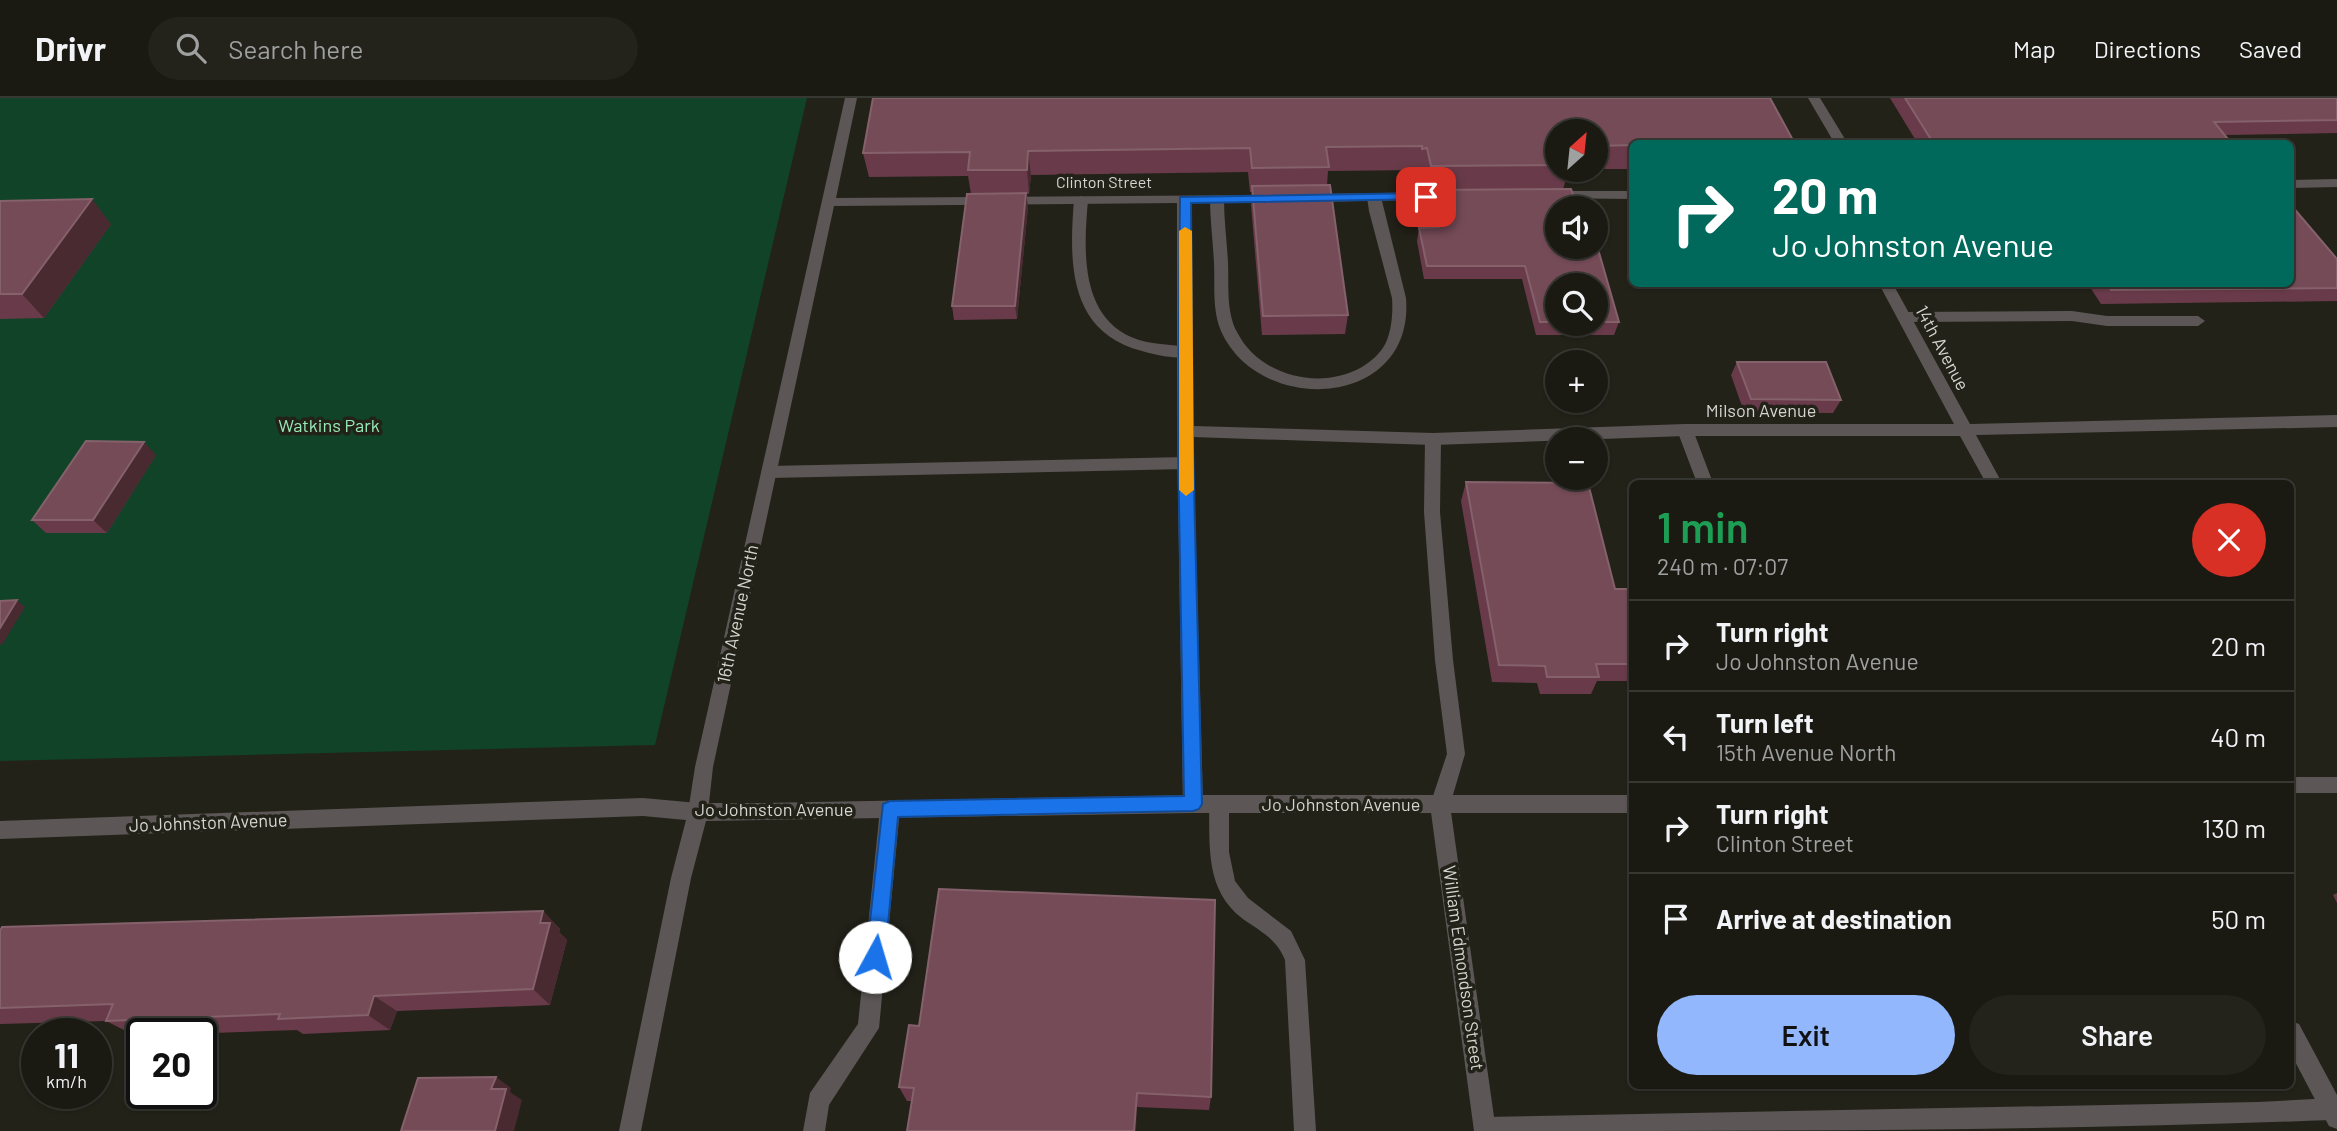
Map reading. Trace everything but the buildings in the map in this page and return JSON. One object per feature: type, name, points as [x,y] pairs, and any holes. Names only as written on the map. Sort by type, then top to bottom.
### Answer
[{"type":"street","name":"16th Avenue North","points":[[630,1131],[681,878],[698,812],[704,767],[850,98]]},
{"type":"street","points":[[1814,98],[1840,140]]},
{"type":"street","points":[[2294,184],[2337,183]]},
{"type":"street","points":[[1537,196],[1629,195]]},
{"type":"street","name":"Clinton Street","points":[[828,202],[1469,196]]},
{"type":"street","points":[[1217,199],[1222,295],[1229,332],[1246,357],[1269,375],[1310,383],[1347,382],[1374,370],[1390,354],[1400,312],[1376,218],[1374,197]]},
{"type":"street","points":[[1184,199],[1185,431],[1193,804]]},
{"type":"street","points":[[1081,200],[1080,285],[1101,322],[1124,341],[1157,350],[1185,352]]},
{"type":"street","name":"14th Avenue","points":[[1888,287],[1992,480]]},
{"type":"street","points":[[1904,317],[2072,316],[2107,321],[2198,321]]},
{"type":"street","name":"Milson Avenue","points":[[1185,431],[1433,439],[1685,430],[1965,430],[2337,421]]},
{"type":"street","points":[[1685,430],[1704,480]]},
{"type":"street","points":[[1433,439],[1432,512],[1444,660],[1456,754],[1440,805]]},
{"type":"street","points":[[769,472],[1186,463]]},
{"type":"street","points":[[2294,785],[2337,785]]},
{"type":"street","name":"Jo Johnston Avenue","points":[[1,831],[643,807],[698,812],[1193,804],[1629,804]]},
{"type":"street","points":[[1219,805],[1222,873],[1231,894],[1290,942],[1294,960],[1305,1131]]},
{"type":"street","name":"William Edmondson Street","points":[[1440,805],[1485,1130]]},
{"type":"street","points":[[814,1131],[818,1101],[868,1028],[890,809]]},
{"type":"street","points":[[1485,1130],[2335,1113],[2294,1038]]},
{"type":"green space","name":"Watkins Park","points":[[0,98],[807,98],[655,745],[0,761]]},
{"type":"slow traffic","points":[[1185,231],[1186,490]]},
{"type":"route","points":[[875,957],[890,809],[1193,804],[1185,447],[1184,199],[1426,197]]}]
